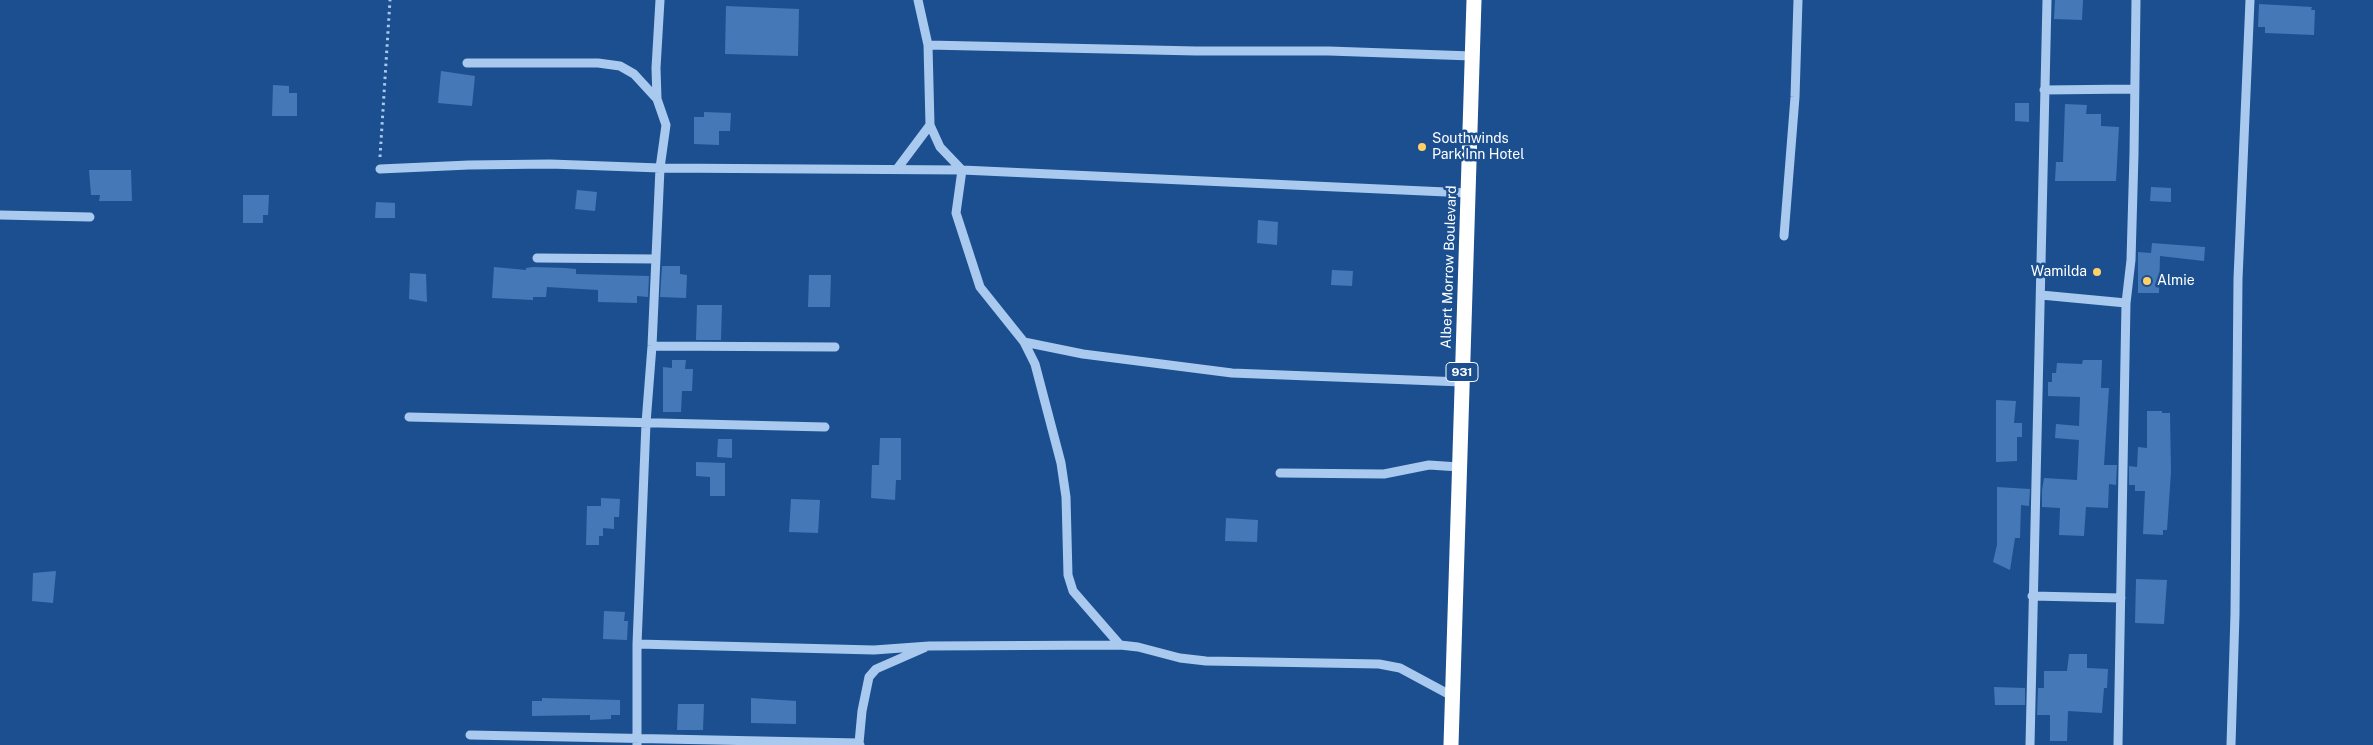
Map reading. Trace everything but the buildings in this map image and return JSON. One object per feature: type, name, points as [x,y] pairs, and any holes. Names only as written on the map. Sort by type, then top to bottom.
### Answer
[{"type":"highway","name":"Albert Morrow Boulevard","points":[[1451,745],[1474,0]]},
{"type":"street","points":[[637,742],[637,644],[646,422],[652,346],[660,168],[666,125],[657,99],[656,68],[660,0]]},
{"type":"street","points":[[918,0],[928,45],[930,125],[940,146],[962,170]]},
{"type":"street","points":[[1784,236],[1795,97],[1798,0]]},
{"type":"street","points":[[2030,745],[2047,0]]},
{"type":"street","points":[[2118,745],[2126,303],[2131,260],[2136,0]]},
{"type":"street","points":[[2232,745],[2236,614],[2238,279],[2250,0]]},
{"type":"street","points":[[928,45],[1329,51],[1472,56]]},
{"type":"street","points":[[467,63],[598,63],[620,66],[634,74],[657,99]]},
{"type":"street","points":[[2044,90],[2134,89]]},
{"type":"street","points":[[897,169],[930,125]]},
{"type":"street","points":[[380,169],[469,164],[550,164],[660,168],[962,170],[1468,193]]},
{"type":"street","points":[[962,170],[956,212],[980,287],[1024,342],[1035,364],[1061,462],[1066,497],[1068,575],[1073,591],[1120,645]]},
{"type":"street","points":[[0,215],[90,217]]},
{"type":"street","points":[[537,258],[655,259]]},
{"type":"street","points":[[2041,295],[2126,303]]},
{"type":"street","points":[[1024,342],[1083,354],[1232,373],[1462,382]]},
{"type":"street","points":[[652,346],[835,347]]},
{"type":"street","points":[[409,416],[825,427]]},
{"type":"street","points":[[1280,473],[1384,474],[1429,465],[1459,466]]},
{"type":"street","points":[[2032,596],[2122,598]]},
{"type":"street","points":[[637,644],[869,650],[928,646],[1120,645],[1206,661],[1379,664],[1400,668],[1452,696]]},
{"type":"street","points":[[470,735],[637,742],[860,744],[866,689],[870,677],[876,669],[928,646]]},
{"type":"path","points":[[380,169],[390,0]]},
{"type":"place","name":"Southwinds Park Inn Hotel","points":[[1422,147]]},
{"type":"place","name":"Wamilda","points":[[2097,272]]},
{"type":"place","name":"Almie","points":[[2147,281]]}]
